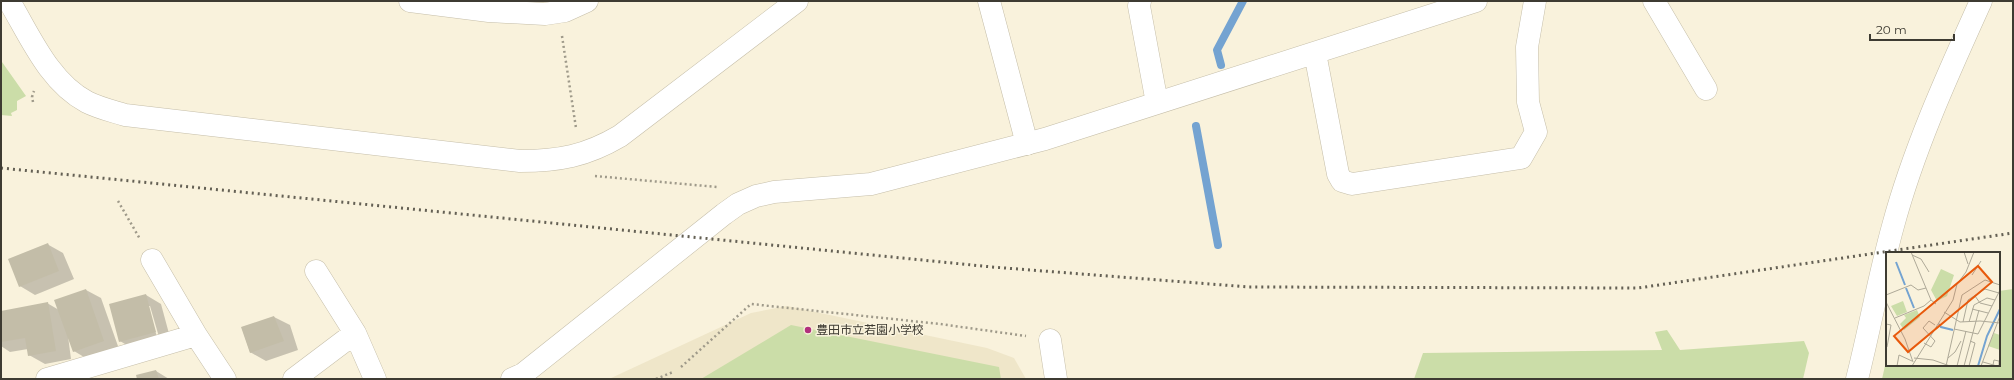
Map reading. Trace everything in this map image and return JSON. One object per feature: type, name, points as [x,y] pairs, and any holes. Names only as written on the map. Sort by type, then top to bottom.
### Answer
[{"type":"street","points":[[9,1],[55,76],[86,101],[124,115],[520,161],[544,161],[580,155],[599,148],[642,121],[797,1]]},
{"type":"street","points":[[410,1],[489,11],[545,14],[565,11],[587,1]]},
{"type":"street","points":[[989,1],[1027,144]]},
{"type":"street","points":[[1140,1],[1157,102]]},
{"type":"street","points":[[512,379],[523,374],[738,204],[756,196],[774,192],[871,184],[915,174],[1027,144],[1476,1]]},
{"type":"street","points":[[1315,53],[1338,174],[1342,181],[1352,184],[1521,158],[1536,132],[1528,102],[1527,47],[1534,1]]},
{"type":"street","points":[[1654,1],[1706,89]]},
{"type":"street","points":[[1887,252],[1912,163],[1939,94],[1981,1]]},
{"type":"street","points":[[1857,379],[1886,256]]},
{"type":"street","points":[[152,260],[224,379]]},
{"type":"street","points":[[316,271],[355,333],[375,379]]},
{"type":"street","points":[[294,379],[355,333]]},
{"type":"street","points":[[47,379],[196,335]]},
{"type":"street","points":[[1050,340],[1056,379]]},
{"type":"path","points":[[558,12],[580,155],[584,170],[590,175],[718,187]]},
{"type":"path","points":[[118,201],[152,260]]},
{"type":"path","points":[[681,367],[751,304],[940,324],[1050,340]]},
{"type":"path","points":[[656,379],[673,372]]},
{"type":"shaded area","name":"豊田市立若園小学校","points":[[787,306],[987,348],[1014,358],[1026,379],[609,379],[751,313]]},
{"type":"green space","points":[[2,62],[26,96],[17,101],[17,110],[11,113],[12,116],[1,115]]},
{"type":"green space","points":[[2013,289],[2013,379],[1882,379],[1886,361],[1886,366],[2000,366],[2000,291]]},
{"type":"green space","points":[[791,325],[999,367],[1001,379],[701,379]]},
{"type":"green space","points":[[1667,330],[1680,350],[1804,341],[1809,353],[1803,379],[1414,379],[1423,353],[1662,350],[1655,332]]},
{"type":"building","points":[[48,243],[59,271],[19,287],[8,259]]},
{"type":"building","points":[[86,289],[104,341],[73,352],[54,300]]},
{"type":"building","points":[[146,294],[156,332],[119,342],[109,304]]},
{"type":"building","points":[[48,302],[56,351],[28,356],[25,338],[1,342],[1,311]]},
{"type":"building","points":[[274,316],[284,341],[250,353],[241,327]]},
{"type":"building","points":[[156,370],[159,379],[137,379],[136,375]]},
{"type":"waterway","points":[[1221,65],[1217,50],[1243,1]]},
{"type":"waterway","points":[[1196,126],[1218,245]]},
{"type":"railway","points":[[1,168],[992,267],[1249,287],[1638,288],[2013,233]]},
{"type":"place","name":"豊田市立若園小学校","points":[[808,330]]}]
